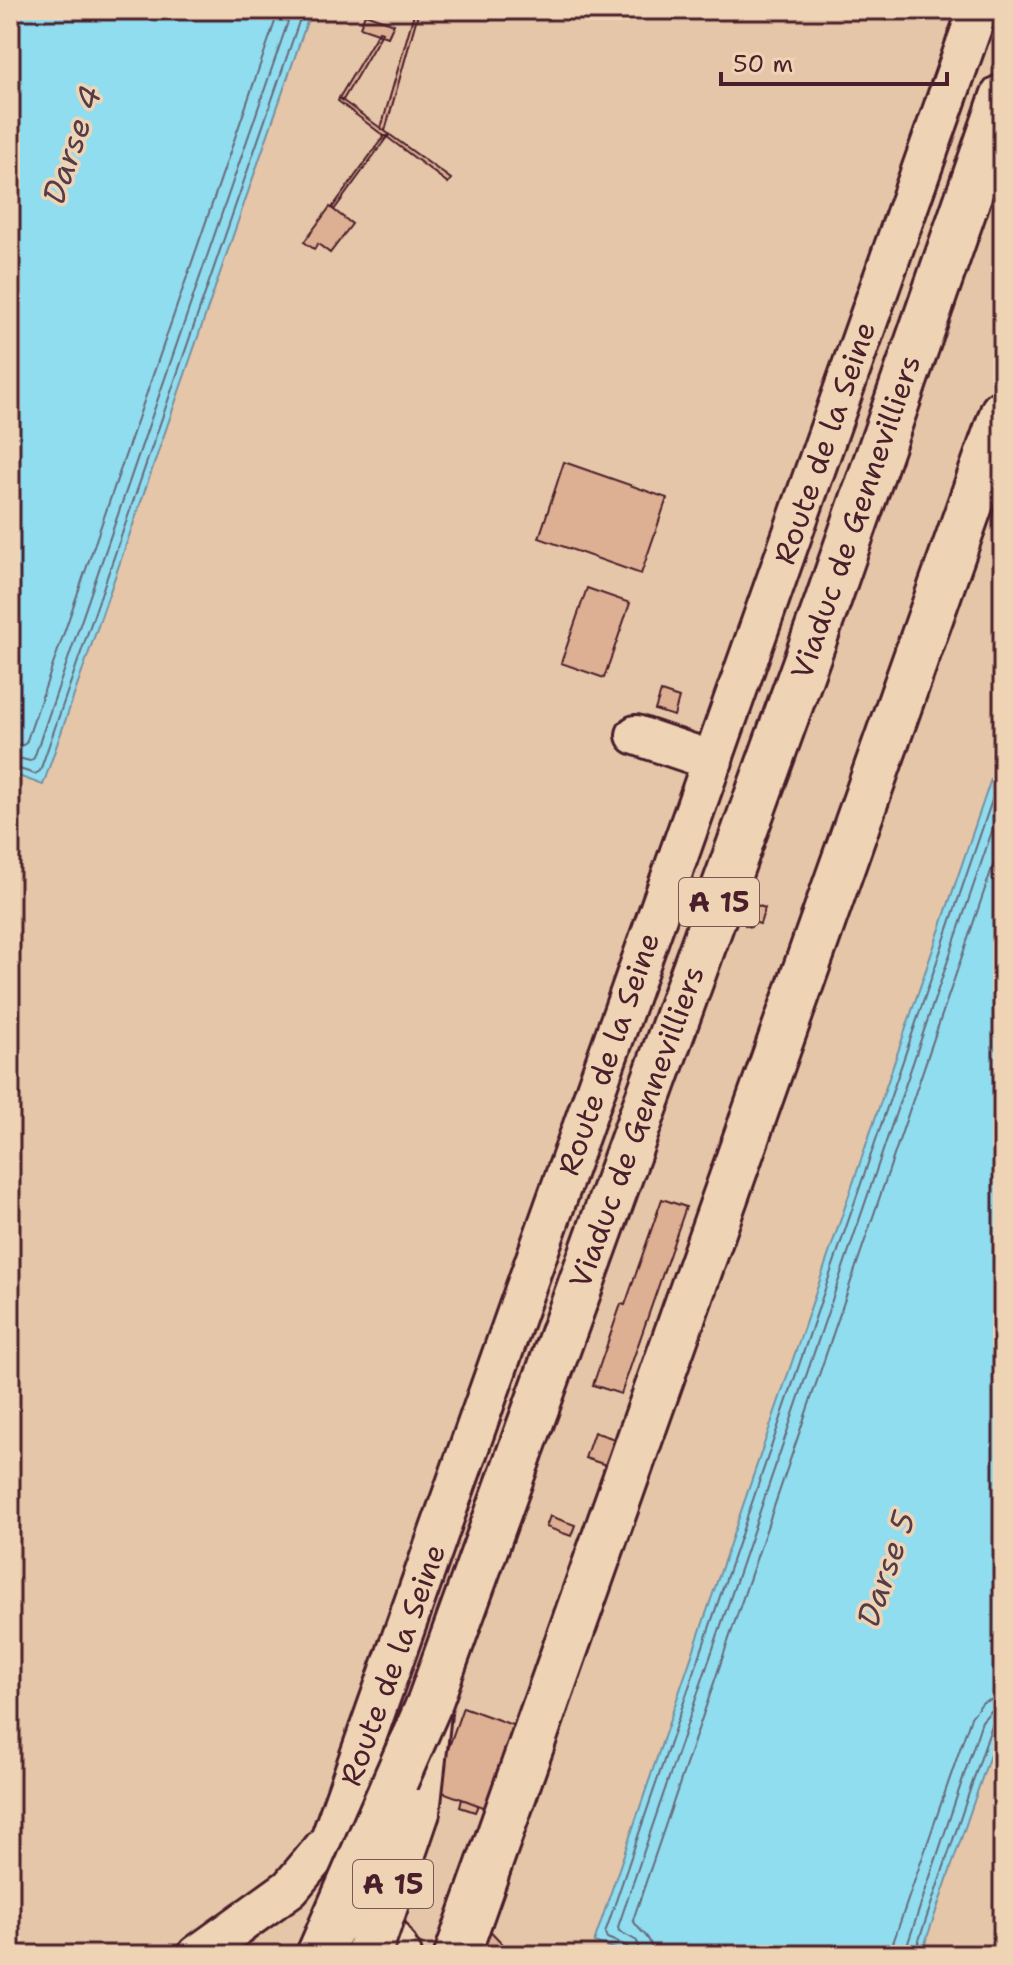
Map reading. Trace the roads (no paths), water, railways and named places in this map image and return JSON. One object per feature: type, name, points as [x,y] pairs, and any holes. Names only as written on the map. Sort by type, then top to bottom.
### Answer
[{"type":"highway","name":"Viaduc de Gennevilliers","points":[[429,1704],[826,606],[1003,97]]},
{"type":"highway","name":"A 15","points":[[457,1955],[1003,412]]},
{"type":"highway","points":[[319,1955],[429,1704]]},
{"type":"highway","name":"A 15","points":[[368,1955],[417,1812],[429,1704]]},
{"type":"street","name":"Route de la Seine","points":[[197,1955],[290,1888],[330,1840],[978,10]]},
{"type":"street","points":[[636,735],[713,761]]},
{"type":"street","points":[[330,1840],[402,1955]]},
{"type":"water","name":"Darse 4","points":[[10,10],[311,10],[43,785],[10,773]]},
{"type":"water","name":"Darse 5","points":[[1003,744],[1003,1717],[921,1955],[633,1955],[594,1942]]}]
